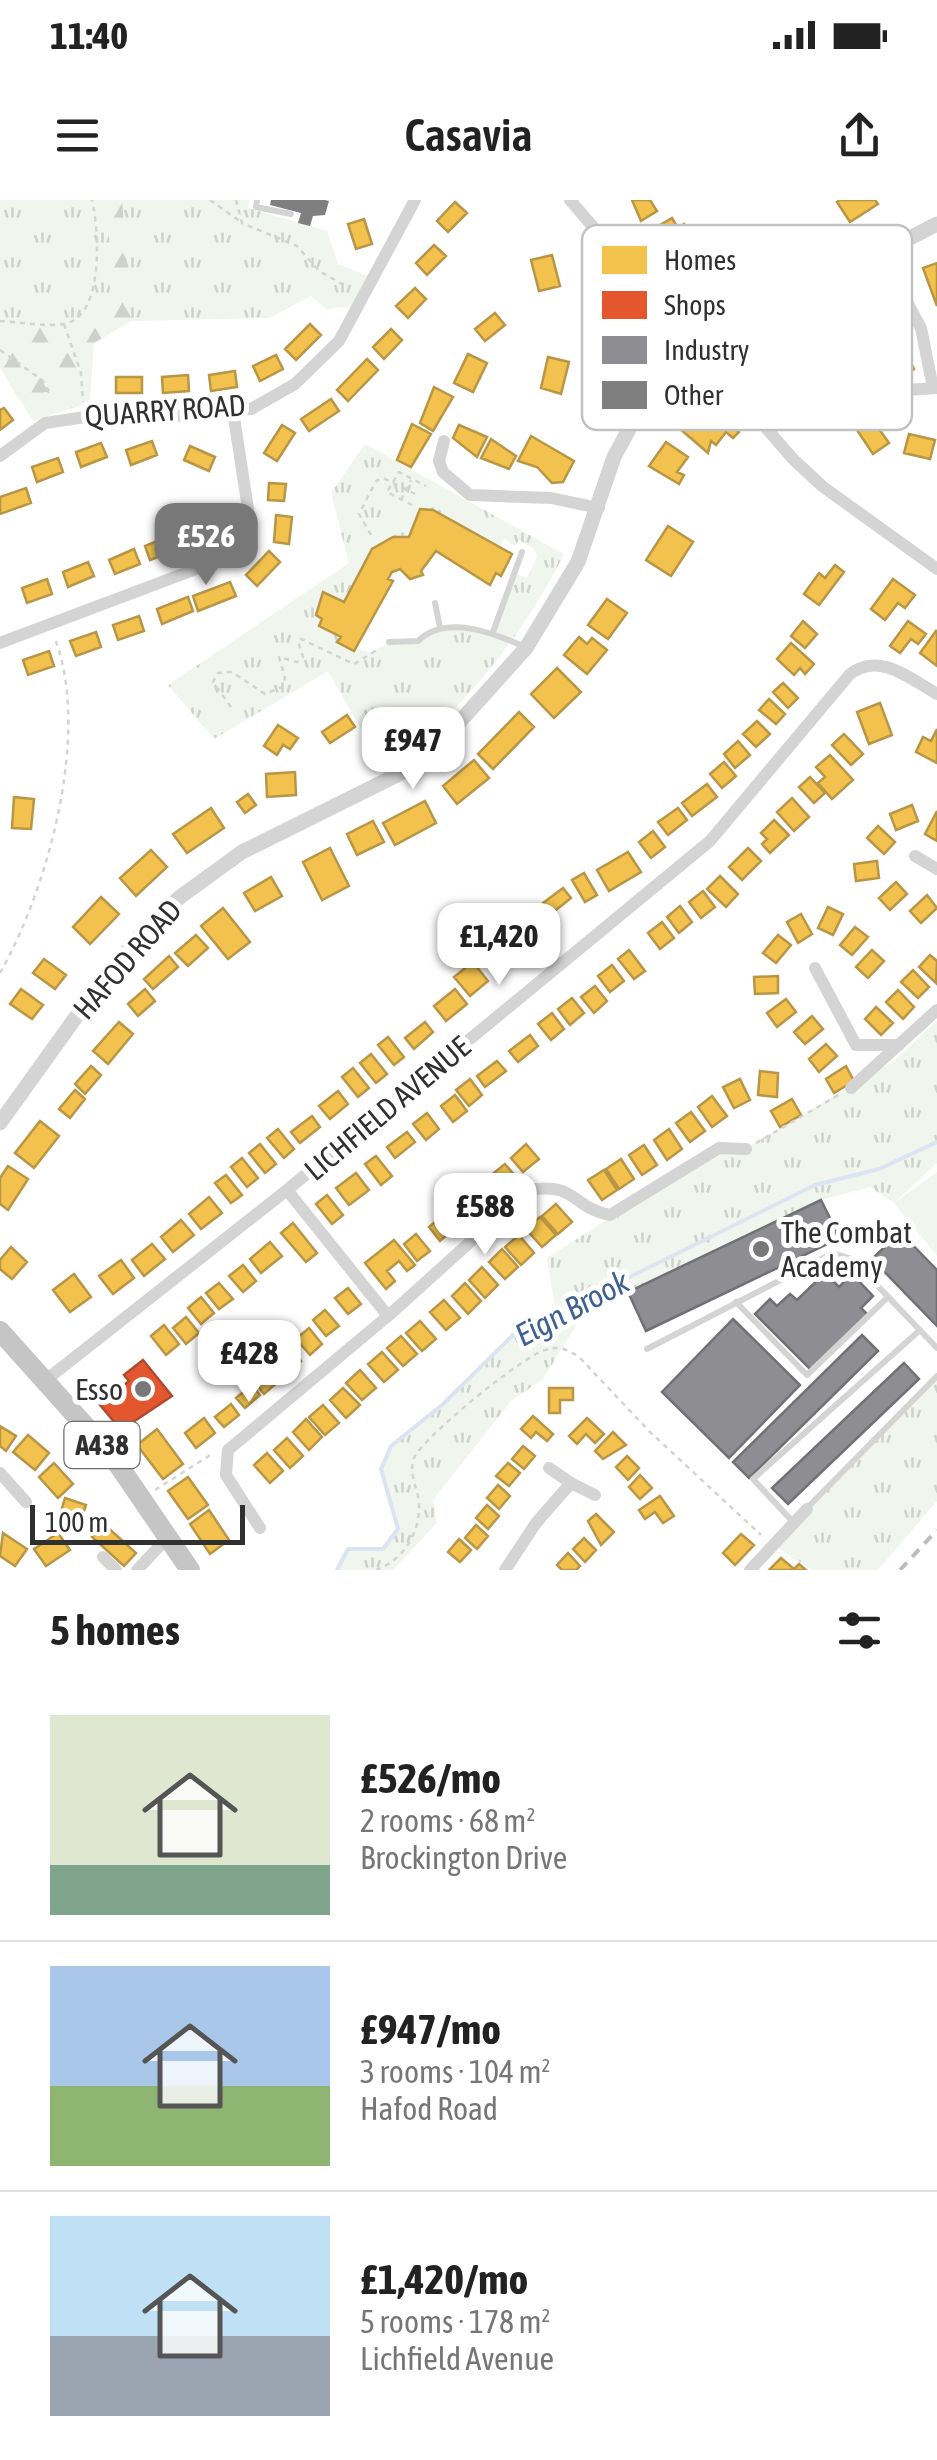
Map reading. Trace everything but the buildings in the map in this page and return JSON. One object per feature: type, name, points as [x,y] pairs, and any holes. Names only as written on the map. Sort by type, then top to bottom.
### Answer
[{"type":"highway","name":"A438","points":[[0,1331],[46,1380],[142,1498],[190,1570]]},
{"type":"street","points":[[570,200],[592,225]]},
{"type":"street","name":"QUARRY ROAD","points":[[0,456],[45,423],[83,414],[126,411],[182,416],[233,411],[251,408],[295,384],[339,341],[409,201]]},
{"type":"street","points":[[912,237],[937,224]]},
{"type":"street","points":[[912,313],[920,328],[935,388]]},
{"type":"street","points":[[0,643],[212,563],[236,544],[250,522],[233,411]]},
{"type":"street","name":"HAFOD ROAD","points":[[0,1123],[141,934],[180,898],[242,852],[403,772],[446,736],[526,648],[578,562],[614,457],[627,430]]},
{"type":"street","points":[[768,430],[792,458],[937,569]]},
{"type":"street","points":[[444,442],[439,461],[443,472],[470,495],[550,498],[599,508]]},
{"type":"street","name":"LICHFIELD AVENUE","points":[[46,1380],[287,1190],[710,841],[850,674],[863,665],[876,664],[937,694]]},
{"type":"street","points":[[915,856],[937,869]]},
{"type":"street","points":[[815,968],[856,1044],[899,1045]]},
{"type":"street","points":[[851,1088],[937,1010]]},
{"type":"street","points":[[260,1528],[226,1475],[228,1450],[388,1316],[528,1190],[554,1186],[572,1193],[590,1211],[610,1215],[720,1148],[746,1148]]},
{"type":"street","points":[[287,1190],[388,1316]]},
{"type":"street","points":[[549,1468],[594,1495]]},
{"type":"street","points":[[0,1473],[26,1502]]},
{"type":"street","points":[[505,1570],[536,1523],[571,1483]]},
{"type":"street","points":[[750,1570],[807,1509]]},
{"type":"street","points":[[136,1570],[168,1537]]},
{"type":"street","points":[[102,1557],[116,1570]]},
{"type":"lane","points":[[257,200],[256,206],[291,214]]},
{"type":"lane","points":[[492,632],[522,552]]},
{"type":"lane","points":[[435,603],[440,628]]},
{"type":"lane","points":[[389,642],[418,641],[440,628],[492,632],[526,648]]},
{"type":"lane","points":[[646,1348],[833,1253],[852,1259],[937,1348]]},
{"type":"lane","points":[[736,1302],[807,1375],[888,1297]]},
{"type":"lane","points":[[794,1523],[754,1479],[920,1330]]},
{"type":"lane","points":[[807,1509],[937,1376]]},
{"type":"path","points":[[0,321],[64,324],[84,309],[93,281],[98,240],[92,200]]},
{"type":"path","points":[[210,200],[242,224],[297,246],[334,282],[365,295]]},
{"type":"path","points":[[236,200],[242,224]]},
{"type":"path","points":[[64,324],[81,373],[83,414]]},
{"type":"path","points":[[0,350],[42,380],[49,391]]},
{"type":"path","points":[[412,505],[388,492],[399,472],[426,486]]},
{"type":"path","points":[[371,536],[359,514],[376,481],[383,478],[415,494]]},
{"type":"path","points":[[402,500],[412,479]]},
{"type":"path","points":[[0,973],[24,932],[64,783],[70,709],[64,664],[50,625]]},
{"type":"path","points":[[231,708],[216,692],[213,682],[218,673],[232,672],[265,694],[282,687],[286,678],[279,657],[284,655],[290,663],[304,657],[301,638],[354,664],[389,642]]},
{"type":"path","points":[[746,1148],[851,1088]]},
{"type":"path","points":[[376,1570],[395,1560],[416,1530],[418,1499],[411,1471],[421,1446],[491,1386],[533,1355],[552,1348],[568,1349],[581,1358],[697,1478],[774,1545]]},
{"type":"path","points":[[142,1498],[228,1450]]},
{"type":"green space","points":[[0,200],[250,200],[248,208],[327,231],[338,264],[373,278],[358,306],[326,309],[311,296],[269,318],[131,321],[94,343],[90,402],[33,421],[0,367]]},
{"type":"green space","points":[[105,200],[122,200],[131,321],[94,343],[90,381],[18,399],[0,367],[0,321],[64,324],[109,303],[111,257]]},
{"type":"green space","points":[[365,444],[564,554],[512,641],[491,667],[446,717],[396,762],[361,729],[328,671],[214,739],[168,685],[349,563],[331,493]],"holes":[[[420,509],[433,510],[490,543],[500,546],[504,539],[515,546],[519,540],[534,549],[537,557],[527,578],[516,574],[492,632],[440,628],[418,641],[389,642],[372,653],[338,643],[341,637],[319,626],[322,619],[316,615],[323,592],[344,602],[375,549],[409,537]]]},
{"type":"green space","points":[[937,1021],[937,1163],[894,1203],[870,1187],[821,1200],[582,1316],[543,1379],[511,1401],[433,1500],[437,1523],[393,1570],[337,1570],[348,1549],[383,1549],[398,1529],[381,1469],[391,1446],[442,1405],[513,1335],[556,1312],[547,1258],[719,1148],[746,1148],[894,1061]]},
{"type":"green space","points":[[937,1172],[937,1256],[894,1203]]},
{"type":"green space","points":[[937,1376],[937,1501],[878,1570],[812,1570],[773,1545]]},
{"type":"waterway","name":"Eign Brook","points":[[337,1570],[348,1549],[383,1549],[398,1529],[381,1469],[391,1446],[442,1405],[513,1335],[815,1185],[879,1169],[937,1142]]},
{"type":"railway","points":[[900,1570],[937,1530]]},
{"type":"place","name":"The Combat Academy","points":[[761,1249]]},
{"type":"place","name":"Esso","points":[[143,1389]]}]
